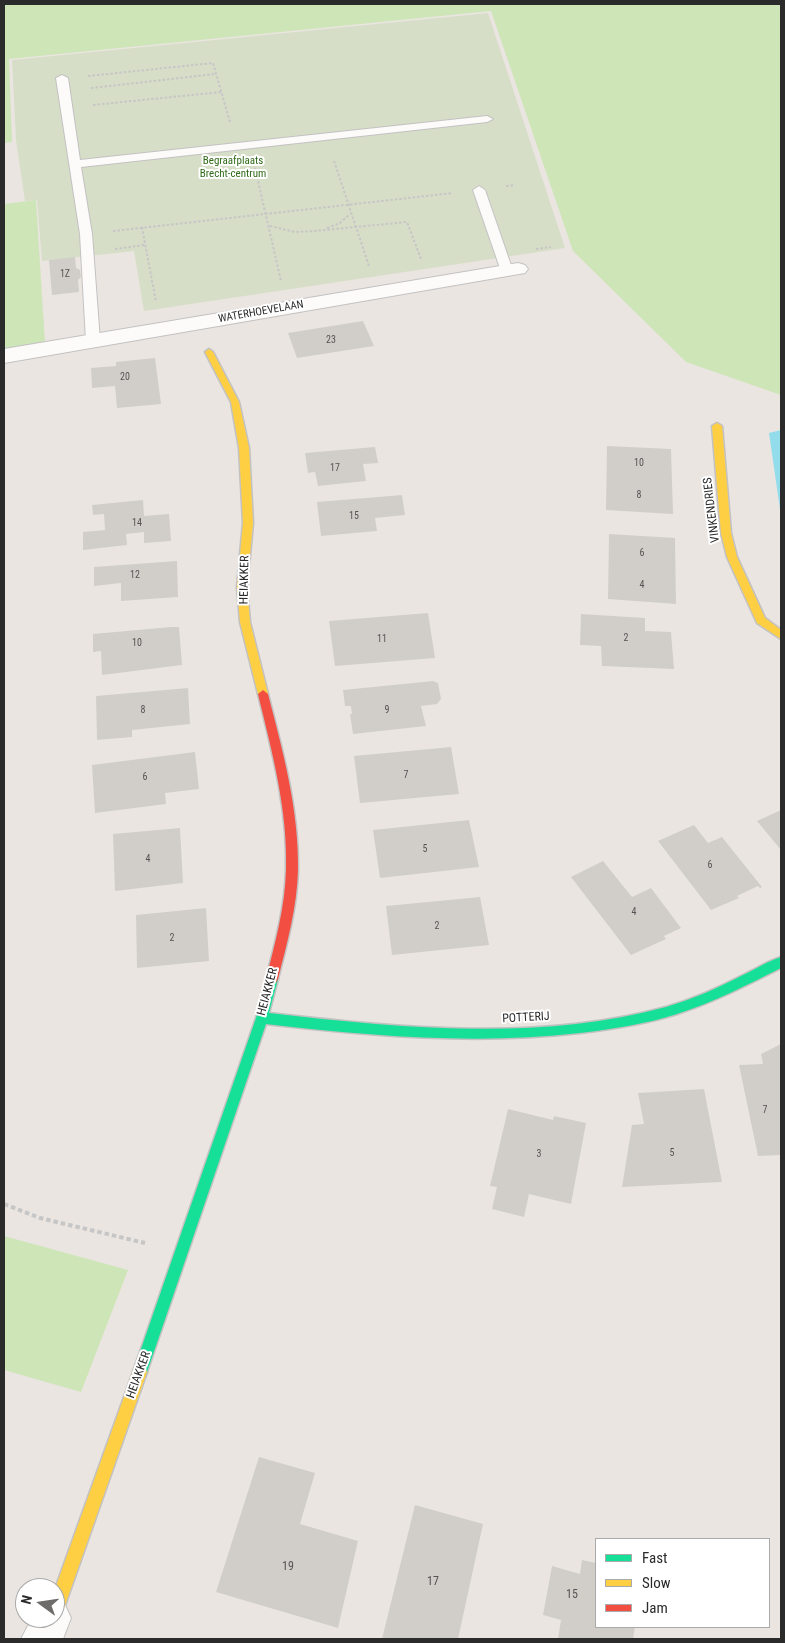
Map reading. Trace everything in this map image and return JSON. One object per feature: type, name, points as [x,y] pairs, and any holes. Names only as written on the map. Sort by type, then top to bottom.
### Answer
[{"type":"street","name":"WATERHOEVELAAN","points":[[4,356],[512,270]]},
{"type":"street","name":"HEIAKKER","points":[[65,1583],[182,1252],[262,1018],[280,948],[290,897],[292,853],[289,812],[281,763],[245,622],[242,587],[248,522],[244,448],[234,402],[209,352]]},
{"type":"street","name":"VINKENDRIES","points":[[717,426],[726,532],[732,557],[761,620],[781,635]]},
{"type":"street","name":"POTTERIJ","points":[[262,1018],[380,1031],[451,1034],[567,1029],[633,1020],[676,1009],[712,996],[781,962]]},
{"type":"street","points":[[40,1639],[48,1628]]},
{"type":"lane","points":[[62,84],[86,234],[93,341]]},
{"type":"lane","points":[[74,164],[487,119]]},
{"type":"lane","points":[[479,190],[512,270]]},
{"type":"path","points":[[62,84],[213,64],[237,146]]},
{"type":"path","points":[[62,84],[215,74]]},
{"type":"path","points":[[65,108],[221,92]]},
{"type":"path","points":[[326,137],[370,272]]},
{"type":"path","points":[[250,145],[282,284]]},
{"type":"path","points":[[86,234],[515,185]]},
{"type":"path","points":[[314,231],[340,223],[350,214]]},
{"type":"path","points":[[270,226],[295,232],[406,222],[423,264]]},
{"type":"path","points":[[142,228],[156,302]]},
{"type":"path","points":[[4,1204],[40,1218],[182,1252]]},
{"type":"green space","points":[[4,4],[781,4],[781,395],[686,362],[573,251],[491,11],[9,59],[12,142],[4,143]]},
{"type":"green space","name":"Begraafplaats Brecht-centrum","points":[[488,13],[565,248],[144,311],[134,251],[42,261],[37,200],[25,201],[16,140],[12,60]]},
{"type":"green space","points":[[36,200],[45,344],[4,351],[4,204]]},
{"type":"green space","points":[[4,1236],[128,1270],[81,1392],[4,1370]]},
{"type":"water","points":[[781,430],[781,516],[769,433]]},
{"type":"building","points":[[75,257],[76,268],[80,270],[81,277],[78,280],[79,292],[52,295],[49,260]]},
{"type":"building","points":[[363,321],[374,346],[297,358],[288,333]]},
{"type":"building","points":[[155,358],[161,404],[117,408],[115,386],[92,388],[91,368],[116,366],[116,362]]},
{"type":"building","points":[[607,446],[671,449],[673,514],[606,510]]},
{"type":"building","points":[[375,447],[378,463],[363,464],[366,481],[318,486],[315,472],[308,473],[305,453]]},
{"type":"building","points":[[402,495],[405,515],[375,518],[377,531],[321,536],[317,502]]},
{"type":"building","points":[[143,500],[144,516],[169,514],[171,541],[144,543],[144,532],[126,534],[127,545],[83,550],[83,532],[105,530],[104,514],[93,515],[92,505]]},
{"type":"building","points":[[609,534],[675,538],[676,604],[608,599]]},
{"type":"building","points":[[177,561],[178,597],[121,601],[121,583],[94,586],[94,567]]},
{"type":"building","points":[[428,613],[435,658],[335,666],[329,621]]},
{"type":"building","points":[[581,614],[645,618],[645,631],[671,632],[674,669],[602,666],[601,646],[580,645]]},
{"type":"building","points":[[179,627],[182,665],[102,675],[101,651],[93,652],[93,634]]},
{"type":"building","points":[[433,681],[438,683],[441,699],[437,704],[421,706],[426,726],[353,734],[350,714],[352,714],[351,706],[345,706],[343,690]]},
{"type":"building","points":[[188,688],[190,724],[132,730],[132,737],[97,740],[96,696]]},
{"type":"building","points":[[451,747],[459,794],[360,803],[354,756]]},
{"type":"building","points":[[195,752],[199,789],[165,793],[166,804],[95,813],[92,765]]},
{"type":"building","points":[[781,810],[781,850],[757,821]]},
{"type":"building","points":[[469,820],[479,867],[380,878],[373,830]]},
{"type":"building","points":[[694,825],[708,843],[722,837],[762,887],[758,886],[737,896],[739,898],[711,910],[658,841]]},
{"type":"building","points":[[180,828],[183,883],[115,891],[113,834]]},
{"type":"building","points":[[603,861],[632,897],[651,888],[681,928],[664,936],[666,939],[631,955],[571,877]]},
{"type":"building","points":[[480,897],[489,945],[392,955],[386,906]]},
{"type":"building","points":[[206,908],[209,961],[137,968],[136,915]]},
{"type":"building","points":[[781,1044],[781,1155],[758,1156],[739,1065],[763,1064],[761,1054]]},
{"type":"building","points":[[704,1089],[722,1182],[622,1187],[632,1125],[644,1124],[638,1093]]},
{"type":"building","points":[[508,1109],[553,1120],[554,1116],[586,1123],[571,1204],[529,1194],[524,1217],[492,1209],[497,1187],[490,1186]]},
{"type":"building","points":[[259,1457],[315,1473],[300,1524],[358,1541],[338,1628],[216,1592]]},
{"type":"building","points":[[415,1505],[483,1524],[458,1639],[382,1639]]},
{"type":"building","points":[[582,1560],[595,1563],[595,1628],[635,1628],[633,1639],[558,1639],[561,1620],[543,1615],[552,1566],[580,1574]]},
{"type":"traffic: fast","points":[[262,1018],[430,1033],[473,1034],[557,1030],[622,1022],[677,1009],[724,991],[781,962]]},
{"type":"traffic: fast","points":[[140,1372],[262,1018],[272,979]]},
{"type":"traffic: slow","points":[[209,352],[235,402],[244,448],[248,523],[242,587],[245,622],[263,694]]},
{"type":"traffic: slow","points":[[717,426],[726,533],[732,557],[761,620],[781,635]]},
{"type":"traffic: slow","points":[[65,1583],[140,1372]]},
{"type":"traffic: jam","points":[[263,694],[286,794],[292,845],[289,907],[272,979]]}]
